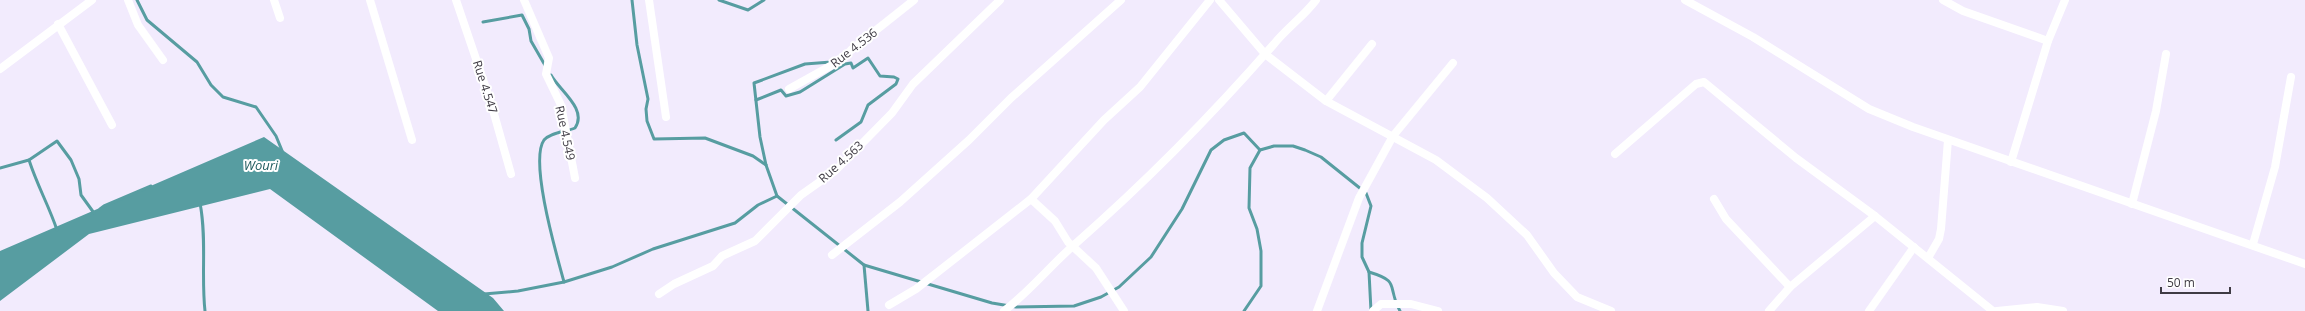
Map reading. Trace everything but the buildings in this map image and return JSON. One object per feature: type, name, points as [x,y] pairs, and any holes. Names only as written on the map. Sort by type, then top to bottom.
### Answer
[{"type":"street","points":[[0,69],[58,24],[92,0]]},
{"type":"street","points":[[128,0],[138,24],[163,60]]},
{"type":"street","points":[[274,0],[280,18]]},
{"type":"street","points":[[370,0],[412,140]]},
{"type":"street","name":"Rue 4.547","points":[[456,0],[491,103],[511,174]]},
{"type":"street","name":"Rue 4.549","points":[[524,0],[549,58],[546,74],[561,104],[575,178]]},
{"type":"street","points":[[649,0],[666,116]]},
{"type":"street","name":"Rue 4.536","points":[[789,89],[841,60],[850,50],[914,0]]},
{"type":"street","name":"Rue 4.563","points":[[659,294],[674,284],[713,266],[722,256],[755,241],[796,198],[835,171],[892,113],[913,84],[1000,0]]},
{"type":"street","points":[[832,255],[900,202],[969,140],[1011,98],[1121,0]]},
{"type":"street","points":[[890,305],[916,289],[1031,199],[1104,120],[1140,87],[1210,0]]},
{"type":"street","points":[[1219,0],[1265,54],[1326,101],[1436,160],[1487,198],[1526,235],[1554,273],[1577,297],[1611,311]]},
{"type":"street","points":[[1004,311],[1033,287],[1073,246],[1163,164],[1217,108],[1316,0]]},
{"type":"street","points":[[1685,0],[1753,37],[1869,109],[1948,140],[2253,244],[2305,264]]},
{"type":"street","points":[[1943,0],[1962,11],[2048,41]]},
{"type":"street","points":[[2011,162],[2048,41],[2065,0]]},
{"type":"street","points":[[58,24],[112,124]]},
{"type":"street","points":[[1326,101],[1372,44]]},
{"type":"street","points":[[2132,204],[2156,111],[2166,54]]},
{"type":"street","points":[[1317,311],[1359,198],[1393,136],[1453,64]]},
{"type":"street","points":[[2253,244],[2275,167],[2291,77]]},
{"type":"street","points":[[1615,154],[1696,84],[1704,82],[1796,158],[1875,216],[1993,311]]},
{"type":"street","points":[[1928,258],[1939,239],[1941,229],[1948,140]]},
{"type":"street","points":[[1031,199],[1056,221],[1073,246],[1096,268],[1124,311]]},
{"type":"street","points":[[1714,199],[1726,219],[1790,288]]},
{"type":"street","points":[[1769,311],[1790,288],[1875,216]]},
{"type":"street","points":[[1869,311],[1914,247]]},
{"type":"street","points":[[1373,311],[1375,307],[1381,304],[1411,304],[1438,311]]},
{"type":"street","points":[[1996,311],[2037,307],[2063,311]]},
{"type":"water","name":"Wouri","points":[[264,137],[493,298],[504,311],[438,311],[270,189],[89,234],[0,301],[0,251]]},
{"type":"waterway","points":[[137,0],[147,20],[197,62],[211,85],[223,97],[256,107],[276,136],[283,153]]},
{"type":"waterway","points":[[632,0],[637,45],[648,99],[646,109],[647,121],[654,139],[705,138],[753,156],[766,165]]},
{"type":"waterway","points":[[719,0],[748,10],[764,0]]},
{"type":"waterway","points":[[483,22],[522,15],[529,29],[531,41],[546,67]]},
{"type":"waterway","points":[[756,100],[781,90],[786,96],[800,92],[845,64],[851,63],[853,68],[868,58],[880,76],[894,77],[898,79],[896,84],[868,105],[861,122],[836,140]]},
{"type":"waterway","points":[[831,62],[805,64],[754,83],[760,137],[766,165],[777,196],[864,265],[992,303],[1016,307],[1074,306],[1101,297],[1119,287],[1151,257],[1182,209],[1211,150],[1224,140],[1244,133],[1260,150]]},
{"type":"waterway","points":[[551,75],[571,100],[578,114],[578,121],[575,128],[547,137],[544,140],[540,151],[542,187],[546,209],[564,282]]},
{"type":"waterway","points":[[0,168],[29,160],[57,141],[71,160],[79,179],[81,195],[94,213]]},
{"type":"waterway","points":[[1244,311],[1261,286],[1261,251],[1257,229],[1249,208],[1250,168],[1260,150],[1274,146],[1293,146],[1321,157],[1366,193],[1371,206],[1362,243],[1362,257],[1369,272],[1371,311]]},
{"type":"waterway","points":[[29,160],[57,230]]},
{"type":"waterway","points":[[100,209],[151,186]]},
{"type":"waterway","points":[[484,294],[518,291],[564,282],[612,267],[653,249],[735,223],[758,205],[777,196]]},
{"type":"waterway","points":[[200,203],[204,244],[205,311]]},
{"type":"waterway","points":[[864,265],[868,311]]},
{"type":"waterway","points":[[1369,272],[1390,282],[1400,311]]}]
